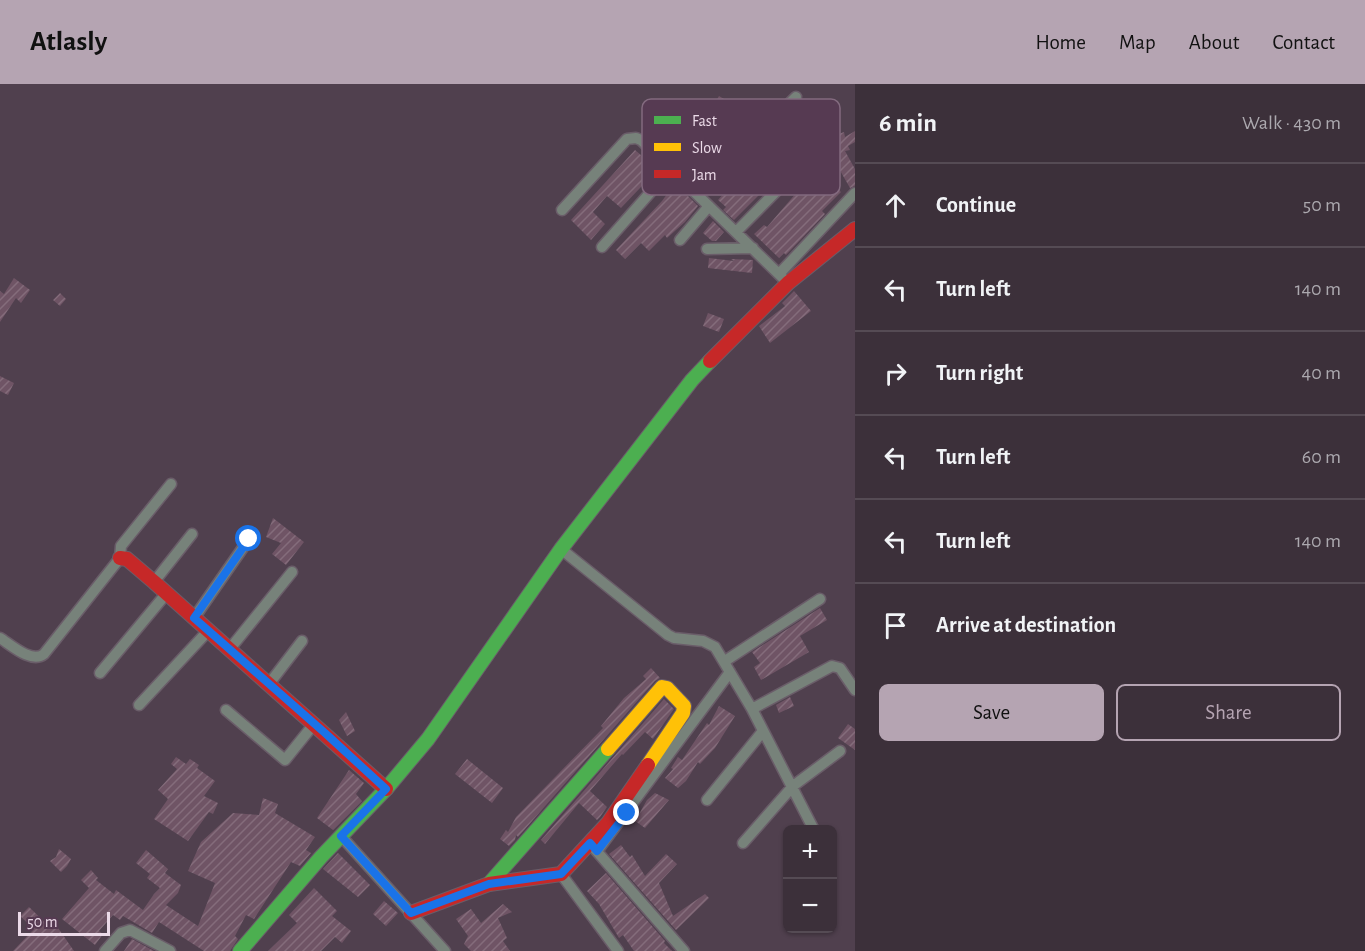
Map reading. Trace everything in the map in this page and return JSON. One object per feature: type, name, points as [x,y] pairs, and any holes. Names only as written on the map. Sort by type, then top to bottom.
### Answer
[{"type":"street","points":[[562,210],[627,139],[636,138],[642,141]]},
{"type":"street","points":[[240,951],[428,739],[561,549],[692,380],[783,279],[855,193]]},
{"type":"street","points":[[602,247],[648,195]]},
{"type":"street","points":[[698,195],[783,279]]},
{"type":"street","points":[[736,232],[773,195]]},
{"type":"street","points":[[680,240],[709,206]]},
{"type":"street","points":[[783,279],[855,229]]},
{"type":"street","points":[[707,249],[753,248]]},
{"type":"street","points":[[0,638],[33,658],[40,658],[120,558],[121,546],[171,484]]},
{"type":"street","points":[[154,582],[192,534]]},
{"type":"street","points":[[194,618],[249,539]]},
{"type":"street","points":[[561,549],[668,635],[675,638],[695,639],[716,647],[752,709],[812,825]]},
{"type":"street","points":[[120,558],[127,559],[154,582],[386,789]]},
{"type":"street","points":[[229,650],[292,572]]},
{"type":"street","points":[[100,673],[166,594]]},
{"type":"street","points":[[725,662],[820,599]]},
{"type":"street","points":[[140,705],[208,631]]},
{"type":"street","points":[[269,684],[302,641]]},
{"type":"street","points":[[752,709],[832,666],[840,668],[855,690]]},
{"type":"street","points":[[411,913],[489,884],[561,874],[594,847],[730,672]]},
{"type":"street","points":[[489,884],[662,687],[665,687],[684,706],[684,713],[594,847]]},
{"type":"street","points":[[226,710],[285,760],[314,724]]},
{"type":"street","points":[[707,800],[763,731]]},
{"type":"street","points":[[743,843],[792,786],[840,751]]},
{"type":"street","points":[[341,836],[445,951]]},
{"type":"street","points":[[594,847],[684,951]]},
{"type":"street","points":[[561,874],[618,951]]},
{"type":"street","points":[[105,951],[121,933],[130,930],[170,951]]},
{"type":"building","points":[[855,131],[855,142],[848,146],[850,150],[845,151],[855,169],[855,186],[850,188],[840,170],[840,134],[844,132],[845,137]]},
{"type":"building","points":[[635,150],[642,156],[642,186],[621,208],[607,196],[593,212],[605,224],[591,240],[571,220]]},
{"type":"building","points":[[666,195],[687,195],[698,206],[667,238],[665,235],[649,251],[641,243],[625,259],[616,250]]},
{"type":"building","points":[[722,195],[759,195],[734,220],[723,210],[726,207],[718,200]]},
{"type":"building","points":[[795,195],[838,195],[822,211],[825,214],[786,255],[784,253],[779,258],[754,234],[764,225],[767,227]]},
{"type":"building","points":[[713,221],[724,232],[716,241],[712,241],[703,233]]},
{"type":"building","points":[[709,258],[734,261],[731,259],[753,260],[752,273],[708,268]]},
{"type":"building","points":[[14,278],[30,290],[21,303],[16,298],[0,322],[0,291],[4,294]]},
{"type":"building","points":[[794,291],[811,311],[770,343],[759,326],[785,306],[782,303]]},
{"type":"building","points":[[60,293],[66,299],[60,306],[53,300]]},
{"type":"building","points":[[708,313],[724,319],[719,332],[703,326]]},
{"type":"building","points":[[0,376],[14,383],[8,395],[0,391]]},
{"type":"building","points":[[273,518],[304,542],[286,565],[272,554],[281,543],[266,537]]},
{"type":"building","points":[[820,608],[827,620],[800,636],[809,652],[761,680],[754,667],[760,663],[752,652]]},
{"type":"building","points":[[651,668],[660,678],[518,837],[516,835],[515,840],[509,846],[500,839],[506,830],[508,832],[516,817],[603,728],[601,726],[624,698],[646,679],[643,676]]},
{"type":"building","points":[[790,697],[794,706],[779,713],[776,705]]},
{"type":"building","points":[[664,699],[674,709],[653,739],[645,732],[622,754],[590,791],[607,807],[600,817],[597,820],[579,803],[545,844],[541,840]]},
{"type":"building","points":[[719,706],[735,716],[715,748],[700,764],[698,762],[686,781],[678,788],[665,778],[673,769],[671,768],[678,757],[682,760],[707,723],[709,725]]},
{"type":"building","points":[[346,712],[355,731],[347,736],[339,720]]},
{"type":"building","points":[[848,724],[855,729],[855,750],[838,738]]},
{"type":"building","points":[[176,757],[186,764],[190,759],[199,765],[197,768],[215,781],[204,796],[218,803],[213,814],[209,812],[188,841],[154,819],[168,799],[158,790],[177,769],[171,764]]},
{"type":"building","points":[[467,759],[503,788],[492,803],[455,774]]},
{"type":"building","points":[[349,770],[364,783],[356,794],[362,801],[333,830],[317,818]]},
{"type":"building","points":[[655,793],[669,800],[645,828],[635,821],[647,800]]},
{"type":"building","points":[[263,798],[278,804],[275,813],[315,837],[306,850],[311,853],[300,866],[291,862],[254,919],[246,915],[235,936],[238,939],[230,951],[204,951],[159,922],[152,933],[123,916],[120,920],[113,915],[99,931],[103,934],[95,945],[62,919],[89,888],[81,880],[91,870],[98,878],[96,880],[114,894],[116,890],[143,910],[160,888],[147,878],[150,874],[136,863],[146,850],[168,869],[165,873],[181,885],[178,893],[166,905],[198,926],[215,883],[188,871],[201,842],[233,813],[259,815]]},
{"type":"building","points":[[621,845],[630,857],[632,855],[645,876],[666,854],[677,864],[659,883],[673,916],[705,894],[709,898],[676,930],[609,854]]},
{"type":"building","points":[[59,849],[71,859],[61,872],[50,861],[56,857]]},
{"type":"building","points":[[338,853],[370,885],[358,897],[323,869]]},
{"type":"building","points":[[606,873],[672,951],[634,951],[623,935],[619,938],[599,904],[587,891]]},
{"type":"building","points":[[314,888],[337,911],[332,916],[351,931],[342,943],[335,937],[321,951],[268,951],[297,923],[289,915]]},
{"type":"building","points":[[384,901],[398,913],[386,926],[373,914]]},
{"type":"building","points":[[503,904],[512,912],[498,918],[507,938],[503,941],[510,951],[471,951],[464,944],[468,936],[456,919],[471,909],[481,923]]},
{"type":"building","points":[[29,907],[52,929],[56,925],[74,951],[13,951],[34,929],[20,916]]},
{"type":"building","points":[[132,939],[154,951],[124,951]]},
{"type":"traffic: fast","points":[[240,951],[428,739],[561,549],[692,380],[710,361]]},
{"type":"traffic: fast","points":[[489,884],[608,749]]},
{"type":"traffic: slow","points":[[608,749],[662,687],[667,688],[684,706],[683,713],[648,765]]},
{"type":"traffic: jam","points":[[710,361],[788,283],[855,229]]},
{"type":"traffic: jam","points":[[120,558],[127,559],[154,582],[386,789]]},
{"type":"traffic: jam","points":[[411,913],[489,884],[561,874],[608,823],[648,765]]},
{"type":"route","points":[[249,539],[194,618],[386,789],[341,836],[411,913],[489,884],[561,874],[590,843],[597,851],[627,813]]}]
